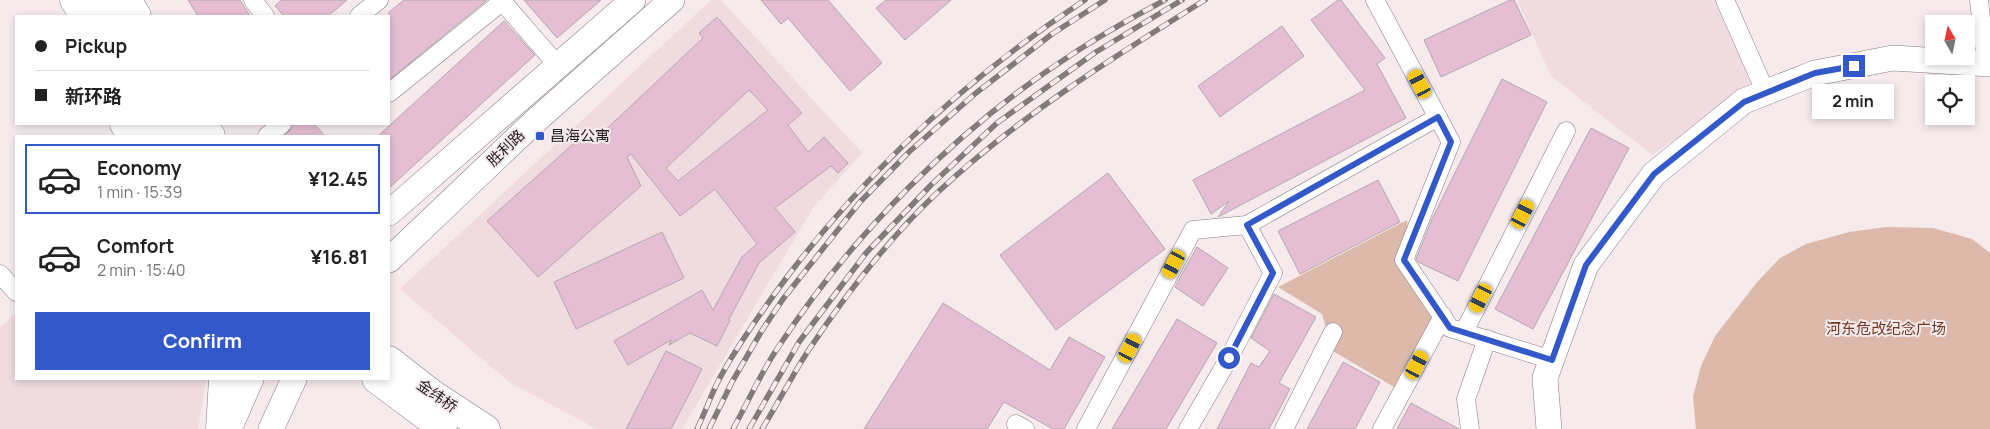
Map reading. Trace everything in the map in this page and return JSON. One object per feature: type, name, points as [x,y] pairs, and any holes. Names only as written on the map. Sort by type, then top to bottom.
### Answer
[{"type":"main road","points":[[128,0],[136,15]]},
{"type":"main road","name":"胜利路","points":[[390,213],[559,67],[633,0]]},
{"type":"main road","name":"胜利路","points":[[390,259],[533,122],[672,0]]},
{"type":"main road","points":[[75,7],[105,15]]},
{"type":"main road","points":[[1549,429],[1545,378],[1586,265],[1654,174],[1744,102],[1815,73],[1893,58],[1988,64]]},
{"type":"main road","name":"金纬桥","points":[[390,361],[434,395],[486,429]]},
{"type":"main road","points":[[220,429],[223,380]]},
{"type":"main road","points":[[229,429],[251,380]]},
{"type":"main road","points":[[271,429],[294,380]]},
{"type":"main road","name":"金纬桥","points":[[377,380],[443,429]]},
{"type":"street","points":[[254,0],[264,15]]},
{"type":"street","points":[[360,15],[379,0]]},
{"type":"street","points":[[390,92],[502,0],[559,67]]},
{"type":"street","points":[[1375,0],[1451,142],[1404,260],[1450,328],[1552,360]]},
{"type":"street","points":[[1726,0],[1766,93]]},
{"type":"street","points":[[1979,0],[1988,64]]},
{"type":"street","points":[[1086,429],[1193,230],[1247,225],[1438,117]]},
{"type":"street","points":[[268,135],[281,125]]},
{"type":"street","points":[[1464,332],[1566,130]]},
{"type":"street","points":[[1188,429],[1229,358],[1273,273],[1247,225]]},
{"type":"street","points":[[0,274],[15,291]]},
{"type":"street","points":[[1382,429],[1443,316]]},
{"type":"street","points":[[1284,429],[1333,332]]},
{"type":"street","points":[[1470,429],[1466,399],[1487,339]]},
{"type":"shaded area","points":[[711,0],[721,0],[862,153],[813,208],[682,429],[597,429],[509,382],[400,289]]},
{"type":"shaded area","points":[[1517,0],[1716,0],[1755,87],[1652,155],[1551,76]]},
{"type":"shaded area","points":[[15,314],[15,380],[206,380],[198,429],[0,429],[0,327]]},
{"type":"green space","points":[[1407,220],[1410,269],[1439,316],[1399,390],[1333,351],[1322,314],[1278,287]]},
{"type":"green space","name":"河东危改纪念广场","points":[[1887,227],[1933,228],[1972,239],[1990,253],[1990,429],[1696,429],[1693,397],[1701,366],[1715,336],[1758,281],[1780,258],[1806,244],[1849,232]]},
{"type":"building","points":[[188,0],[240,0],[249,15],[197,15]]},
{"type":"building","points":[[281,0],[347,0],[329,15],[283,15],[275,6]]},
{"type":"building","points":[[404,0],[487,0],[390,79],[389,12]]},
{"type":"building","points":[[524,0],[601,0],[557,38]]},
{"type":"building","points":[[761,0],[828,0],[882,63],[850,91],[788,18],[781,24]]},
{"type":"building","points":[[886,0],[951,0],[905,40],[876,8]]},
{"type":"building","points":[[1338,0],[1341,0],[1385,58],[1377,64],[1406,118],[1218,217],[1229,201],[1211,214],[1193,180],[1365,90],[1311,20]]},
{"type":"building","points":[[1510,0],[1514,0],[1531,35],[1441,77],[1424,40]]},
{"type":"building","points":[[717,17],[802,113],[788,125],[808,152],[824,137],[848,163],[838,173],[831,166],[775,208],[795,232],[759,263],[717,346],[690,333],[669,345],[671,340],[628,365],[614,341],[702,290],[713,310],[742,257],[757,244],[715,189],[680,216],[631,154],[627,157],[641,186],[538,277],[487,221],[590,129],[598,137],[703,38],[699,33]],"holes":[[[749,90],[768,110],[678,181],[666,168]]]},
{"type":"building","points":[[504,21],[535,55],[390,187],[390,135],[379,135]]},
{"type":"building","points":[[1282,26],[1304,56],[1220,117],[1198,86]]},
{"type":"building","points":[[1502,79],[1547,102],[1458,281],[1418,262],[1416,259],[1432,219]]},
{"type":"building","points":[[292,125],[315,125],[324,135],[285,135],[292,128]]},
{"type":"building","points":[[1591,128],[1629,148],[1533,329],[1495,309]]},
{"type":"building","points":[[1108,173],[1165,249],[1056,330],[1000,255]]},
{"type":"building","points":[[1378,180],[1400,222],[1300,274],[1278,231]]},
{"type":"building","points":[[662,232],[684,278],[576,329],[554,282]]},
{"type":"building","points":[[1197,247],[1228,268],[1203,306],[1175,287]]},
{"type":"building","points":[[1274,294],[1316,317],[1279,383],[1290,389],[1269,429],[1217,429],[1251,363],[1259,367],[1270,351],[1251,338]]},
{"type":"building","points":[[943,303],[1050,370],[1069,337],[1105,357],[1064,429],[1053,429],[1004,402],[987,429],[864,429]]},
{"type":"building","points":[[1177,319],[1217,343],[1166,429],[1112,429]]},
{"type":"building","points":[[666,351],[702,369],[671,429],[626,429]]},
{"type":"building","points":[[1343,362],[1380,382],[1355,429],[1307,429]]},
{"type":"building","points":[[1411,403],[1459,429],[1397,429]]},
{"type":"railway","points":[[697,429],[718,381],[753,324],[819,236],[853,198],[924,125],[962,92],[1042,29],[1085,0]]},
{"type":"railway","points":[[709,429],[732,382],[761,332],[783,299],[860,202],[910,151],[976,93],[1052,34],[1105,0]]},
{"type":"railway","points":[[733,429],[772,356],[808,305],[874,224],[910,186],[948,150],[1029,84],[1094,40],[1165,0]]},
{"type":"railway","points":[[749,429],[799,342],[866,253],[931,185],[997,123],[1096,52],[1182,0]]},
{"type":"railway","points":[[762,429],[796,370],[837,310],[886,247],[920,209],[969,165],[1033,114],[1101,66],[1205,0]]},
{"type":"place","name":"昌海公寓","points":[[540,136]]},
{"type":"route","points":[[1229,358],[1273,273],[1247,225],[1438,117],[1451,142],[1404,260],[1450,328],[1552,360],[1586,265],[1654,174],[1744,102],[1815,73],[1854,66]]}]
